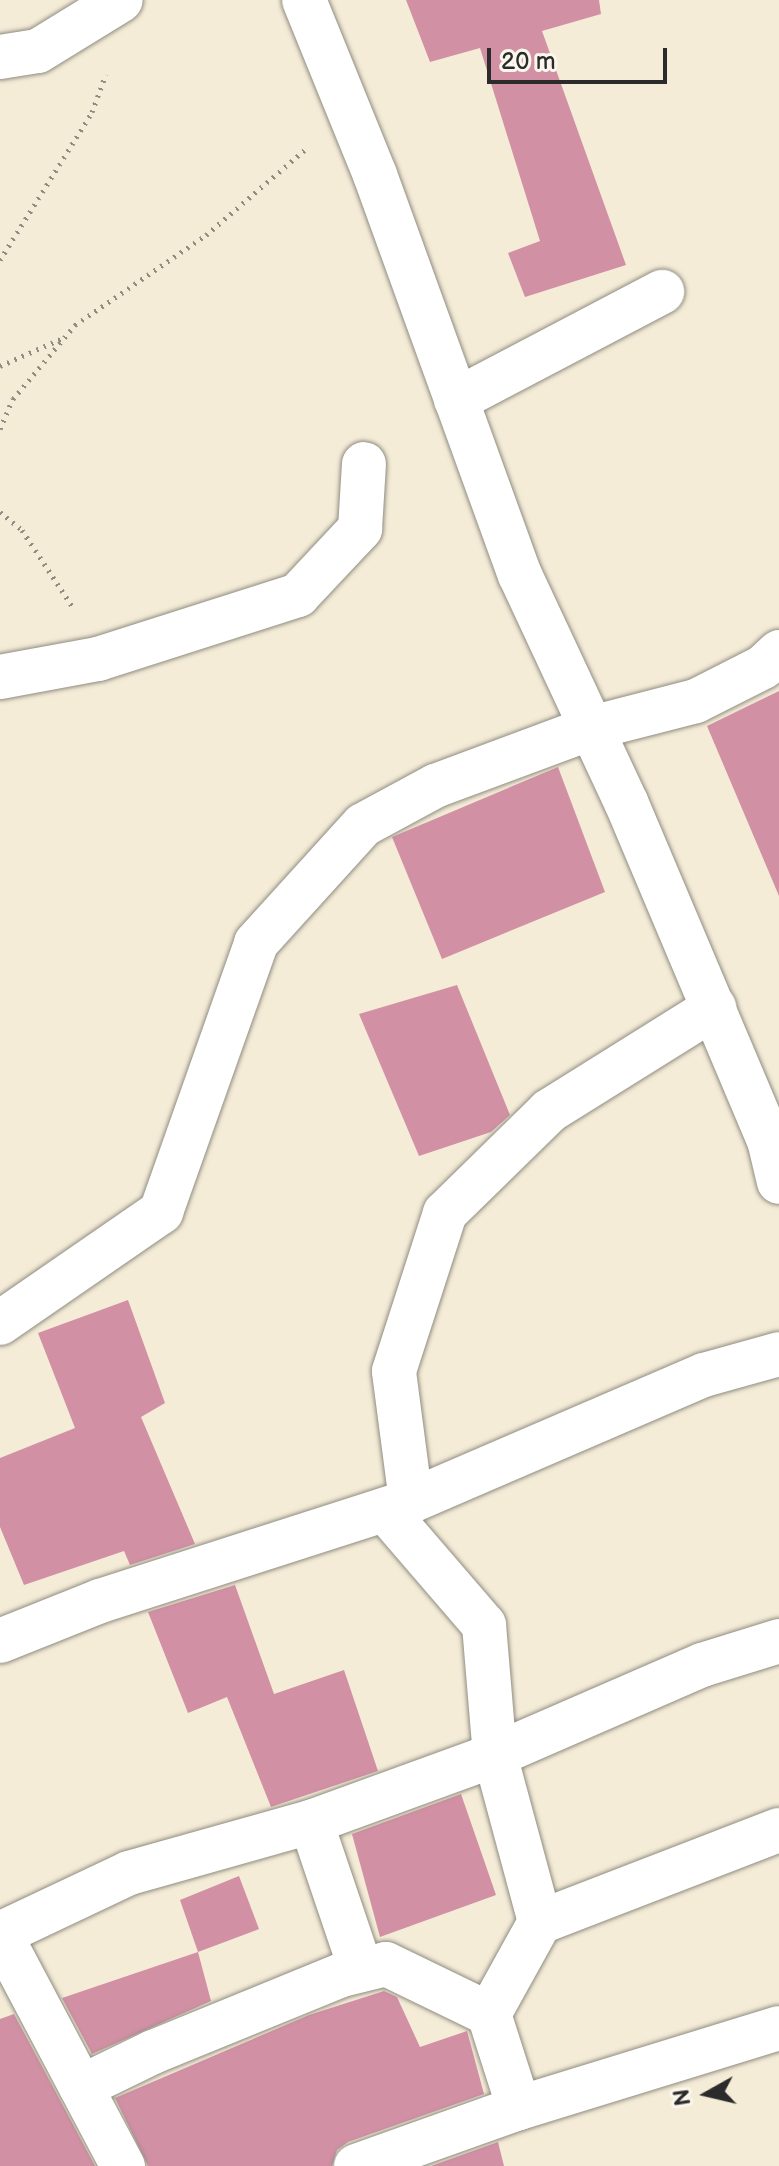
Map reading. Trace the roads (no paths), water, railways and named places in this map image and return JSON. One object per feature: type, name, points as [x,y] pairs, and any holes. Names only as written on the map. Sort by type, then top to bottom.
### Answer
[{"type":"street","points":[[304,0],[349,112],[520,575],[714,1008],[769,1140],[779,1182]]},
{"type":"street","points":[[0,57],[38,51],[108,3]]},
{"type":"street","points":[[456,400],[662,292]]},
{"type":"street","points":[[0,677],[98,659],[298,595],[360,529],[364,464]]},
{"type":"street","points":[[0,1323],[161,1212],[256,943],[363,825],[435,786],[591,728],[696,701],[763,667],[779,652]]},
{"type":"street","points":[[540,1922],[495,1755],[484,1625],[398,1506],[394,1371],[445,1213],[549,1111],[714,1008]]},
{"type":"street","points":[[0,1641],[100,1601],[398,1506],[704,1375],[779,1354]]},
{"type":"street","points":[[123,2166],[0,1934],[129,1873],[311,1822],[495,1755],[702,1665],[779,1641]]},
{"type":"street","points":[[311,1822],[361,1970]]},
{"type":"street","points":[[489,2014],[540,1922],[779,1830]]},
{"type":"street","points":[[81,2087],[153,2052],[361,1970],[386,1964],[489,2014],[519,2108]]},
{"type":"street","points":[[376,2162],[519,2108],[779,2028]]}]
